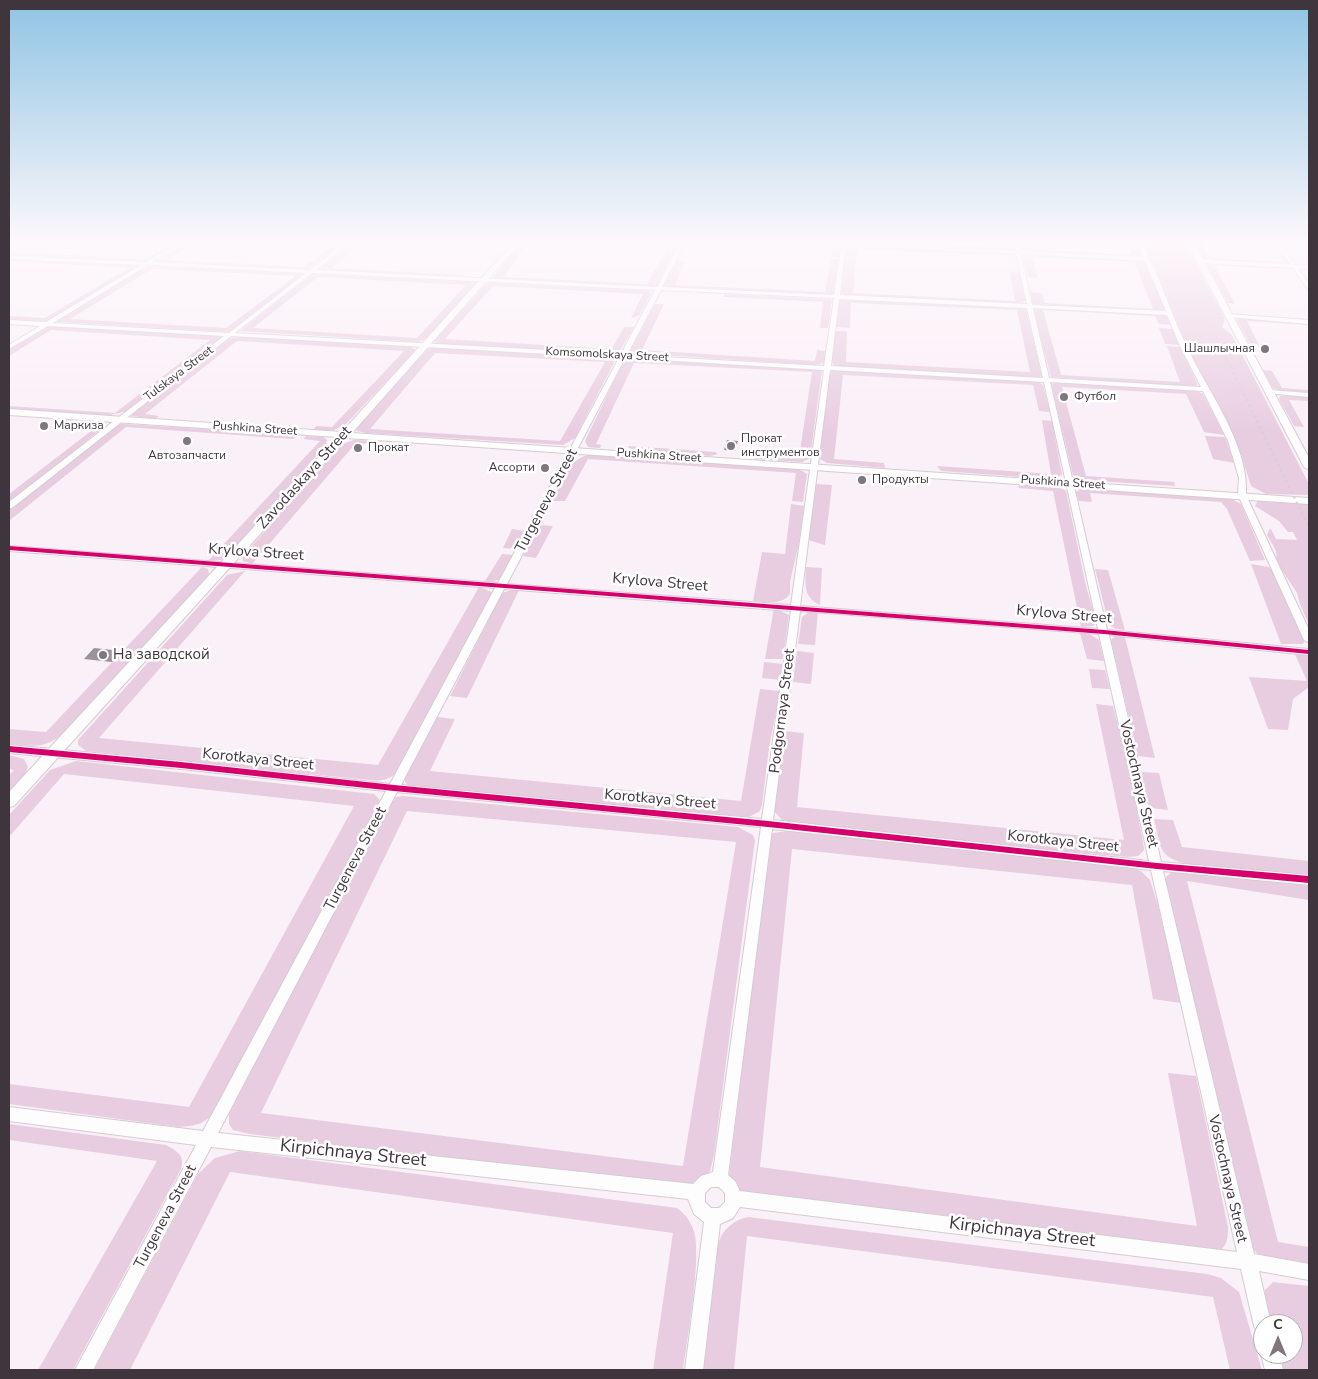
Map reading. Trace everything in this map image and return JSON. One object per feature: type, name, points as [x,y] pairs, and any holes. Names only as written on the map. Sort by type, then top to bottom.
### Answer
[{"type":"main road","name":"Zavodaskaya Street","points":[[9,802],[462,305]]},
{"type":"main road","points":[[1223,305],[1309,467]]},
{"type":"main road","name":"Pushkina Street","points":[[9,412],[1070,483],[1309,501]]},
{"type":"street","points":[[9,347],[78,305]]},
{"type":"street","name":"Tulskaya Street","points":[[9,506],[268,305]]},
{"type":"street","name":"Turgeneva Street","points":[[84,1370],[503,585],[649,305]]},
{"type":"street","name":"Podgornaya Street","points":[[720,1180],[835,305]]},
{"type":"street","points":[[1016,305],[1170,313]]},
{"type":"street","points":[[1167,305],[1183,346],[1232,441],[1243,478],[1242,495],[1309,640]]},
{"type":"street","name":"Vostochnaya Street","points":[[1030,306],[1246,1261],[1260,1314]]},
{"type":"street","points":[[1228,316],[1309,322]]},
{"type":"street","name":"Komsomolskaya Street","points":[[9,322],[1205,389]]},
{"type":"street","points":[[1268,392],[1309,395]]},
{"type":"street","name":"Krylova Street","points":[[9,548],[1104,632],[1309,652]]},
{"type":"street","name":"Korotkaya Street","points":[[9,749],[1309,880]]},
{"type":"street","name":"Kirpichnaya Street","points":[[9,1114],[208,1139],[697,1192]]},
{"type":"street","points":[[720,1180],[731,1188],[734,1198],[733,1206],[730,1211],[720,1217],[713,1217],[707,1215],[698,1205],[697,1192],[704,1182],[720,1180]]},
{"type":"street","name":"Kirpichnaya Street","points":[[734,1198],[1246,1261],[1309,1272]]},
{"type":"street","points":[[694,1370],[713,1217]]},
{"type":"shaded area","points":[[66,305],[75,305],[44,322],[9,320],[9,316],[45,318]]},
{"type":"shaded area","points":[[82,305],[92,305],[70,319],[226,328],[256,305],[266,305],[230,332],[57,322]]},
{"type":"shaded area","points":[[272,305],[282,305],[253,328],[417,338],[447,305],[458,305],[428,338],[418,342],[240,331]]},
{"type":"shaded area","points":[[467,305],[475,305],[445,339],[612,349],[624,327],[634,327],[620,351],[614,354],[440,344],[435,342]]},
{"type":"shaded area","points":[[637,305],[645,305],[639,316],[631,318]]},
{"type":"shaded area","points":[[654,305],[663,305],[642,350],[815,361],[817,350],[825,351],[824,363],[815,365],[629,353]]},
{"type":"shaded area","points":[[823,305],[831,305],[828,328],[820,328]]},
{"type":"shaded area","points":[[837,305],[851,305],[850,328],[835,327]]},
{"type":"shaded area","points":[[907,305],[1021,307],[1026,310],[1042,376],[1037,378],[835,366],[832,362],[834,331],[847,331],[846,362],[1030,372],[1017,310]]},
{"type":"shaded area","points":[[1056,305],[1087,305],[1153,309],[1152,305],[1165,305],[1168,312]]},
{"type":"shaded area","points":[[1170,305],[1218,305],[1225,319],[1222,327],[1232,335],[1309,484],[1309,495],[1266,494],[1251,486],[1239,448],[1192,358]]},
{"type":"shaded area","points":[[1035,308],[1159,313],[1168,316],[1173,325],[1159,324],[1155,316],[1043,310],[1061,375],[1180,382],[1167,346],[1180,347],[1198,385],[1191,387],[1051,377],[1033,310]]},
{"type":"shaded area","points":[[1245,318],[1309,323],[1309,325],[1247,321],[1259,345],[1250,344],[1237,320]]},
{"type":"shaded area","points":[[45,327],[220,336],[222,339],[127,411],[106,416],[9,410],[9,406],[115,413],[210,340],[51,330],[9,356],[9,349]]},
{"type":"shaded area","points":[[1159,328],[1173,329],[1179,345],[1165,344]]},
{"type":"shaded area","points":[[243,337],[409,346],[416,350],[346,424],[334,430],[313,430],[316,426],[332,427],[404,351],[237,341],[145,414],[159,416],[155,419],[132,416],[132,414],[230,338]]},
{"type":"shaded area","points":[[440,347],[608,357],[615,361],[575,438],[563,445],[357,431],[356,428],[428,349]],"holes":[[[435,353],[605,362],[560,441],[370,429]]]},
{"type":"shaded area","points":[[633,358],[816,368],[822,370],[810,458],[802,462],[755,459],[748,455],[799,457],[812,372],[634,363],[596,444],[601,445],[600,448],[588,447],[585,441],[624,360]]},
{"type":"shaded area","points":[[832,370],[1037,381],[1043,385],[1050,412],[1039,411],[1033,385],[843,375],[834,459],[884,463],[885,468],[827,463],[820,459],[827,382]]},
{"type":"shaded area","points":[[1263,370],[1272,371],[1282,388],[1309,390],[1309,394],[1284,392],[1273,388]]},
{"type":"shaded area","points":[[1061,382],[1196,390],[1203,394],[1224,435],[1204,432],[1186,394],[1062,387],[1086,476],[1174,482],[1175,486],[1081,480],[1073,475],[1051,384]]},
{"type":"shaded area","points":[[1280,396],[1309,397],[1309,401],[1289,400],[1304,427],[1294,426],[1279,399]]},
{"type":"shaded area","points":[[65,420],[95,422],[105,426],[9,503],[9,494],[95,428],[59,424]]},
{"type":"shaded area","points":[[1042,420],[1052,421],[1062,475],[1050,479],[941,471],[937,466],[1051,474]]},
{"type":"shaded area","points":[[121,424],[297,435],[293,439],[126,427],[9,521],[9,509],[115,426]]},
{"type":"shaded area","points":[[306,436],[323,437],[327,440],[326,445],[226,557],[221,560],[208,561],[320,441],[303,439]]},
{"type":"shaded area","points":[[1205,436],[1225,437],[1234,463],[1213,459]]},
{"type":"shaded area","points":[[354,440],[380,441],[374,444],[356,443],[252,564],[243,561],[242,557],[340,445]]},
{"type":"shaded area","points":[[628,446],[715,452],[718,454],[710,456],[630,450]]},
{"type":"shaded area","points":[[588,455],[799,469],[807,474],[803,502],[792,501],[796,473],[588,459],[565,501],[553,501],[562,479],[570,467]]},
{"type":"shaded area","points":[[1018,483],[1057,486],[1066,491],[1086,586],[1096,620],[1093,626],[1081,627],[1053,491],[1019,488]]},
{"type":"shaded area","points":[[816,484],[832,485],[825,545],[808,540]]},
{"type":"shaded area","points":[[1083,488],[1230,498],[1241,504],[1265,560],[1250,561],[1227,509],[1221,502],[1090,493],[1092,502],[1079,501],[1076,492]]},
{"type":"shaded area","points":[[1258,500],[1309,504],[1309,625],[1297,593],[1276,561],[1276,550],[1267,535],[1271,529],[1276,539],[1297,540],[1293,532],[1288,532],[1279,521],[1255,506]]},
{"type":"shaded area","points":[[791,504],[804,506],[799,543],[790,582],[790,594],[778,602],[753,601],[762,552],[785,554]]},
{"type":"shaded area","points":[[538,525],[553,526],[536,558],[523,556]]},
{"type":"shaded area","points":[[512,529],[526,531],[518,549],[503,548]]},
{"type":"shaded area","points":[[502,554],[514,555],[501,579],[492,582],[485,581]]},
{"type":"shaded area","points":[[1251,564],[1269,567],[1273,570],[1305,640],[1303,644],[1281,644]]},
{"type":"shaded area","points":[[202,567],[208,569],[209,575],[59,737],[41,745],[9,744],[9,729],[46,732]]},
{"type":"shaded area","points":[[806,567],[822,568],[820,605],[814,602],[806,589]]},
{"type":"shaded area","points":[[1095,569],[1108,570],[1125,630],[1116,629],[1109,625]]},
{"type":"shaded area","points":[[245,571],[99,738],[378,765],[479,587],[492,592],[481,616],[395,774],[382,780],[369,780],[86,751],[78,745],[78,740],[227,575]]},
{"type":"shaded area","points":[[519,590],[467,698],[450,696],[502,593]]},
{"type":"shaded area","points":[[774,608],[789,615],[783,659],[765,659]]},
{"type":"shaded area","points":[[818,611],[815,645],[798,644],[802,617],[809,612]]},
{"type":"shaded area","points":[[1080,633],[1091,635],[1099,640],[1104,661],[1087,659]]},
{"type":"shaded area","points":[[1115,636],[1125,637],[1155,758],[1138,756],[1111,640]]},
{"type":"shaded area","points":[[797,651],[814,653],[811,684],[793,682]]},
{"type":"shaded area","points":[[1294,652],[1309,656],[1309,687],[1293,699],[1288,730],[1268,729],[1249,677],[1307,681]]},
{"type":"shaded area","points":[[764,662],[783,664],[781,680],[762,678]]},
{"type":"shaded area","points":[[1089,669],[1105,670],[1110,689],[1092,688]]},
{"type":"shaded area","points":[[760,689],[780,691],[769,748],[762,805],[760,811],[749,817],[409,786],[405,782],[405,776],[437,717],[455,719],[430,771],[741,801]]},
{"type":"shaded area","points":[[1096,704],[1113,706],[1128,763],[1143,842],[1144,850],[1138,856],[1128,857],[924,838],[788,822],[782,820],[774,811],[783,731],[804,733],[797,807],[1124,840]]},
{"type":"shaded area","points":[[9,755],[24,759],[28,767],[25,774],[9,791],[9,775],[14,770],[9,769]]},
{"type":"shaded area","points":[[76,761],[374,794],[380,800],[314,930],[216,1110],[200,1123],[178,1127],[9,1104],[9,1084],[189,1107],[354,806],[64,774],[9,837],[9,815],[50,770]]},
{"type":"shaded area","points":[[1141,772],[1159,773],[1168,810],[1150,808]]},
{"type":"shaded area","points":[[403,796],[738,827],[753,835],[755,840],[714,1155],[710,1171],[702,1184],[679,1188],[250,1134],[233,1130],[229,1124],[229,1114],[388,806],[396,797]],"holes":[[[407,811],[736,842],[683,1166],[261,1113]]]},
{"type":"shaded area","points":[[1154,819],[1173,820],[1182,847],[1309,861],[1309,877],[1187,864],[1177,861],[1165,854],[1162,849]]},
{"type":"shaded area","points":[[787,831],[1133,868],[1141,871],[1150,880],[1158,906],[1181,1003],[1153,999],[1132,885],[792,849],[760,1167],[1197,1226],[1168,1073],[1196,1076],[1228,1227],[1227,1239],[1222,1249],[1215,1254],[746,1195],[735,1188],[729,1176],[770,837],[773,833]]},
{"type":"shaded area","points":[[1173,871],[1309,883],[1309,900],[1187,881],[1278,1242],[1309,1247],[1309,1273],[1283,1268],[1267,1261],[1249,1243],[1166,882],[1166,877]]},
{"type":"shaded area","points":[[9,1124],[166,1145],[180,1154],[182,1160],[181,1169],[73,1370],[38,1370],[157,1161],[9,1140]]},
{"type":"shaded area","points":[[240,1151],[677,1208],[692,1226],[696,1240],[693,1297],[683,1370],[653,1370],[673,1233],[230,1172],[130,1370],[94,1370],[198,1174],[215,1158]]},
{"type":"shaded area","points":[[748,1217],[1207,1274],[1221,1278],[1239,1292],[1253,1339],[1253,1364],[1260,1364],[1262,1370],[1230,1370],[1213,1297],[747,1236],[734,1370],[700,1370],[714,1259],[723,1233],[737,1221]]},
{"type":"shaded area","points":[[1273,1282],[1309,1286],[1309,1370],[1280,1370],[1279,1364],[1303,1364],[1303,1314],[1268,1314],[1265,1290]]},
{"type":"building","name":"Прокат инструментов","points":[[727,440],[738,441],[735,451],[724,450]]},
{"type":"building","name":"На заводской","points":[[94,648],[122,651],[112,662],[84,659]]},
{"type":"railway","points":[[1200,305],[1231,368]]},
{"type":"railway","points":[[1231,367],[1309,528]]},
{"type":"cycle path","points":[[9,548],[1104,632],[1309,652]]},
{"type":"cycle path","points":[[9,749],[1309,880]]},
{"type":"place","name":"Шашлычная","points":[[1265,349]]},
{"type":"place","name":"Футбол","points":[[1064,397]]},
{"type":"place","name":"Маркиза","points":[[44,426]]},
{"type":"place","name":"Автозапчасти","points":[[187,441]]},
{"type":"place","name":"Прокат инструментов","points":[[731,446]]},
{"type":"place","name":"Прокат","points":[[358,448]]},
{"type":"place","name":"Ассорти","points":[[545,468]]},
{"type":"place","name":"Продукты","points":[[862,480]]},
{"type":"place","name":"На заводской","points":[[103,655]]}]
